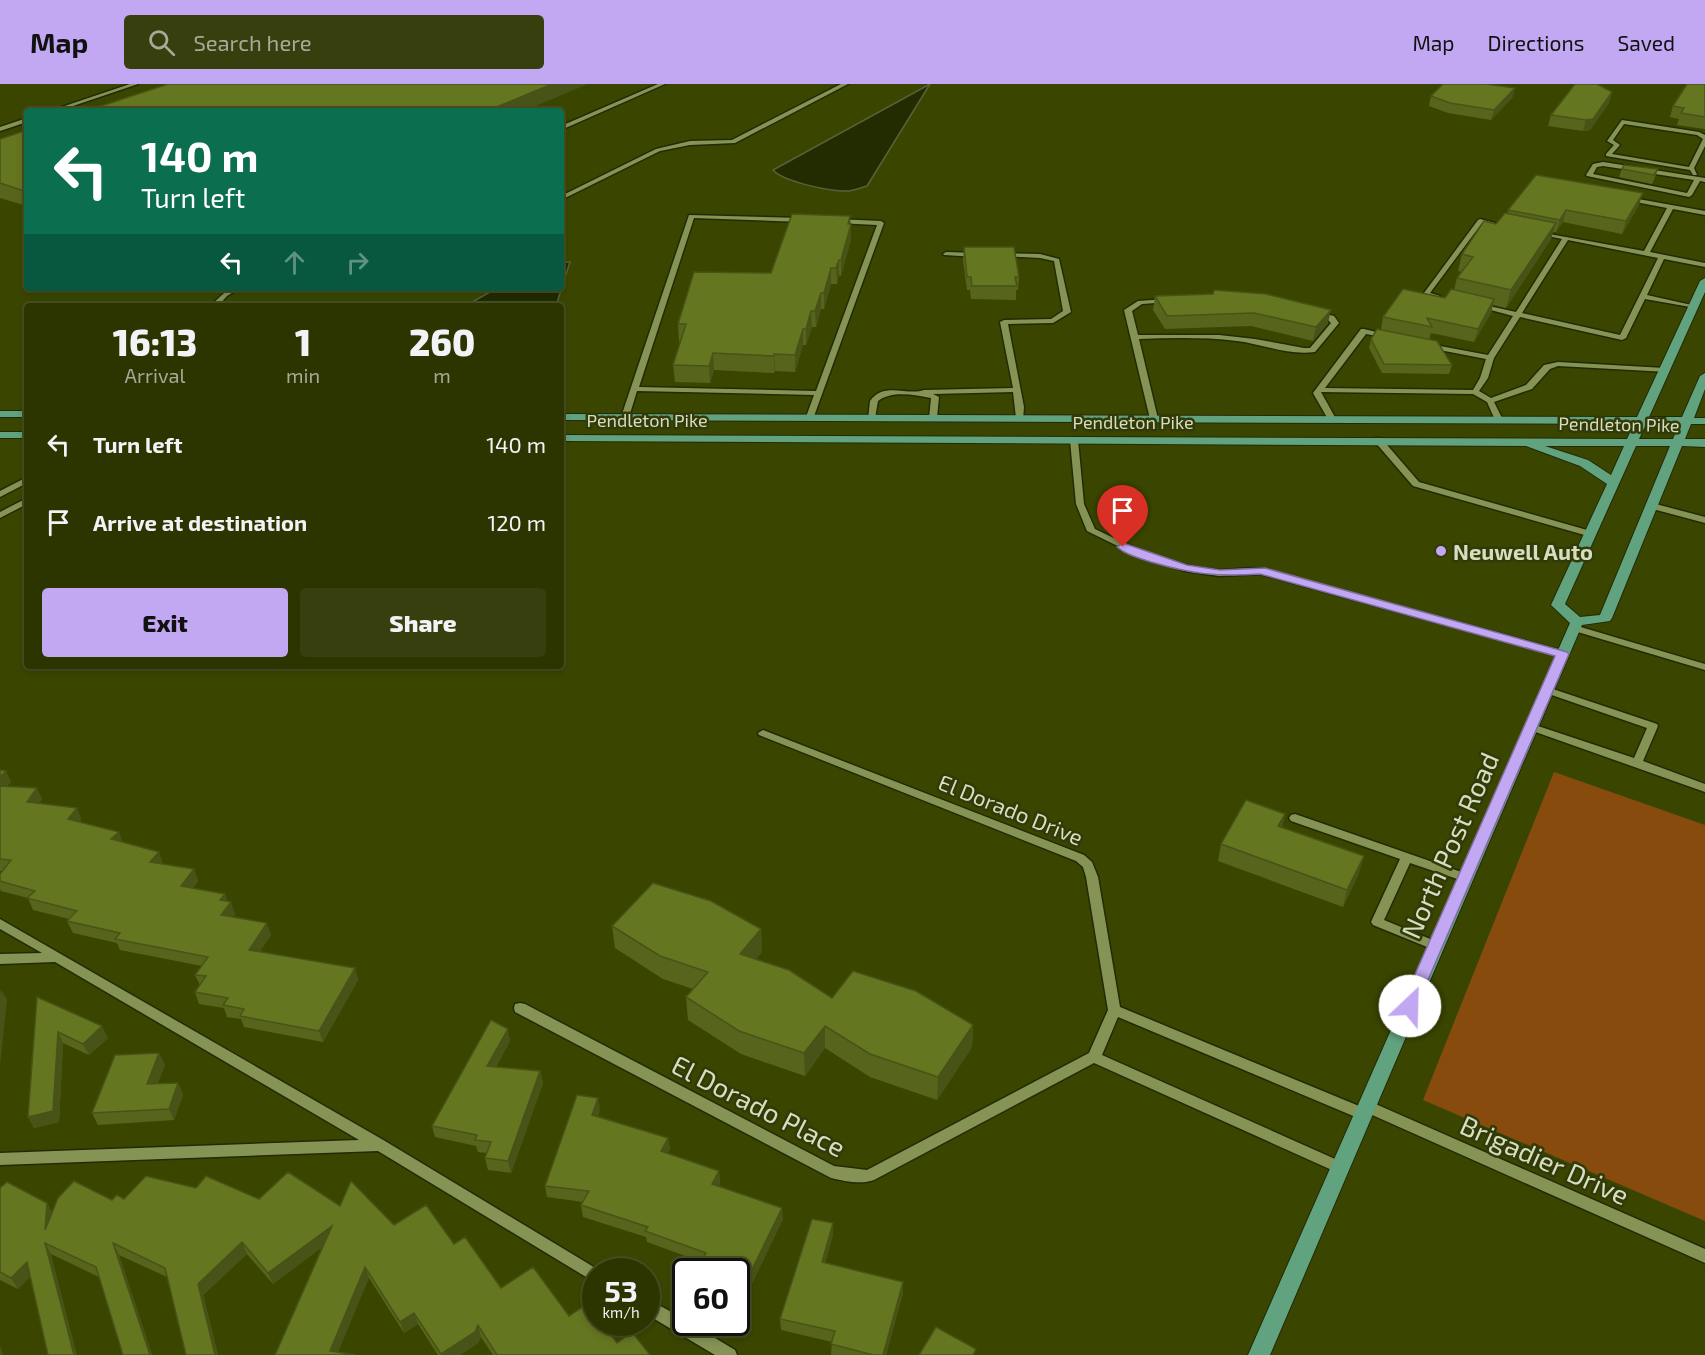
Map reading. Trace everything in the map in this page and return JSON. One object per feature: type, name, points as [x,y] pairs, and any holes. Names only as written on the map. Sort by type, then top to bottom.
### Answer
[{"type":"main road","points":[[1704,380],[1605,618],[1575,625],[1558,605],[1705,281]]},
{"type":"main road","points":[[0,414],[24,414]]},
{"type":"main road","name":"Pendleton Pike","points":[[564,417],[1705,421]]},
{"type":"main road","points":[[0,435],[24,435]]},
{"type":"main road","name":"Pendleton Pike","points":[[564,438],[1517,440],[1705,443]]},
{"type":"main road","points":[[1517,440],[1584,463],[1614,483]]},
{"type":"main road","name":"North Post Road","points":[[1259,1355],[1575,625]]},
{"type":"street","points":[[62,108],[135,84]]},
{"type":"street","points":[[564,127],[662,84]]},
{"type":"street","points":[[564,196],[657,150],[690,143],[733,142],[845,84]]},
{"type":"street","points":[[0,129],[24,121]]},
{"type":"street","points":[[1692,169],[1705,139],[1699,134],[1622,122],[1610,141],[1617,145],[1608,155],[1692,169],[1702,180]]},
{"type":"street","points":[[1595,165],[1603,165],[1702,180],[1689,195],[1589,175],[1595,165]]},
{"type":"street","points":[[1615,197],[1705,213]]},
{"type":"street","points":[[1646,254],[1671,207]]},
{"type":"street","points":[[625,417],[691,216],[810,220]]},
{"type":"street","points":[[810,417],[881,223],[822,221]]},
{"type":"street","points":[[1449,299],[1426,294],[1480,221],[1501,225]]},
{"type":"street","points":[[1534,232],[1705,266]]},
{"type":"street","points":[[1475,392],[1484,378],[1490,358],[1566,238]]},
{"type":"street","points":[[946,254],[981,255]]},
{"type":"street","points":[[993,255],[1040,256],[1057,260],[1066,312],[1053,321],[1004,322],[1020,418]]},
{"type":"street","points":[[1472,304],[1622,338],[1662,257]]},
{"type":"street","points":[[217,303],[232,291]]},
{"type":"street","points":[[1642,296],[1694,307]]},
{"type":"street","points":[[1154,419],[1128,310],[1140,302],[1175,300]]},
{"type":"street","points":[[1134,337],[1245,339],[1301,352],[1312,350],[1335,323],[1331,318],[1303,311]]},
{"type":"street","points":[[1332,419],[1317,393],[1364,331],[1398,338]]},
{"type":"street","points":[[1421,343],[1490,358]]},
{"type":"street","points":[[1490,401],[1529,387],[1547,367],[1558,364],[1665,370]]},
{"type":"street","points":[[635,389],[818,393]]},
{"type":"street","points":[[872,418],[872,406],[876,399],[885,393],[922,393],[932,390],[1017,390]]},
{"type":"street","points":[[1319,390],[1475,392],[1490,401],[1499,420]]},
{"type":"street","points":[[922,393],[935,397],[933,418]]},
{"type":"street","points":[[1074,440],[1080,504],[1091,531],[1139,554],[1186,569],[1220,573],[1260,571],[1563,654]]},
{"type":"street","points":[[1378,440],[1416,484],[1591,534]]},
{"type":"street","points":[[0,494],[24,482]]},
{"type":"street","points":[[0,515],[24,503]]},
{"type":"street","points":[[1652,506],[1705,520]]},
{"type":"street","points":[[1575,625],[1705,667]]},
{"type":"street","points":[[1547,690],[1653,726],[1637,763]]},
{"type":"street","points":[[1531,727],[1705,788]]},
{"type":"street","name":"El Dorado Drive","points":[[763,733],[1080,858],[1088,865],[1091,873],[1114,1011]]},
{"type":"street","points":[[1295,818],[1466,878]]},
{"type":"street","points":[[1407,856],[1377,922],[1436,946]]},
{"type":"street","points":[[0,923],[380,1145],[582,1267]]},
{"type":"street","points":[[0,959],[57,957]]},
{"type":"street","name":"El Dorado Place","points":[[520,1008],[831,1172],[847,1175],[869,1176],[1094,1057]]},
{"type":"street","points":[[1339,1167],[1094,1057],[1114,1011],[1364,1110]]},
{"type":"street","name":"Brigadier Drive","points":[[1364,1110],[1705,1256]]},
{"type":"street","points":[[0,1159],[380,1145]]},
{"type":"street","points":[[660,1313],[729,1355]]},
{"type":"shaded area","points":[[930,84],[867,186],[849,191],[820,188],[797,182],[773,170]]},
{"type":"shaded area","points":[[564,262],[570,262],[564,281]]},
{"type":"shaded area","points":[[492,291],[561,291],[557,303],[470,303]]},
{"type":"shaded area","points":[[1554,772],[1705,825],[1705,1221],[1423,1100]]},
{"type":"building","points":[[168,84],[552,84],[494,108],[95,108]]},
{"type":"building","points":[[1443,84],[1486,84],[1515,88],[1494,110],[1450,103],[1431,96]]},
{"type":"building","points":[[1575,84],[1597,84],[1612,92],[1593,119],[1551,115]]},
{"type":"building","points":[[1687,84],[1705,84],[1705,117],[1681,113],[1684,108],[1673,106]]},
{"type":"building","points":[[24,131],[24,191],[0,183],[0,139]]},
{"type":"building","points":[[1624,165],[1658,169],[1654,175],[1622,169]]},
{"type":"building","points":[[1536,175],[1643,193],[1626,221],[1566,210],[1560,220],[1508,210]]},
{"type":"building","points":[[1505,213],[1556,223],[1511,290],[1457,278],[1473,257],[1462,254],[1484,221],[1496,224]]},
{"type":"building","points":[[792,214],[850,216],[848,224],[851,224],[841,260],[836,268],[831,268],[824,293],[821,293],[815,311],[811,311],[795,355],[713,353],[709,366],[673,365],[686,324],[678,324],[694,272],[771,273]]},
{"type":"building","points":[[964,247],[1014,247],[1019,277],[1015,277],[1017,286],[972,286],[971,277],[967,277]]},
{"type":"building","points":[[1403,289],[1445,298],[1451,289],[1494,299],[1478,329],[1427,318],[1432,327],[1383,317]]},
{"type":"building","points":[[1214,290],[1266,294],[1331,310],[1316,327],[1254,313],[1167,316],[1155,296],[1213,294]]},
{"type":"building","points":[[1377,329],[1437,341],[1452,365],[1384,364],[1371,339]]},
{"type":"building","points":[[0,786],[37,788],[27,802],[77,808],[68,819],[119,832],[111,839],[159,852],[150,862],[194,869],[181,886],[225,894],[220,900],[231,902],[221,915],[267,923],[249,950],[355,968],[319,1031],[240,1016],[244,1009],[223,1005],[228,998],[195,992],[206,976],[195,975],[208,957],[115,939],[120,933],[67,921],[77,911],[27,898],[35,891],[0,881],[0,874],[11,860],[0,859]]},
{"type":"building","points":[[1246,800],[1285,814],[1278,826],[1364,856],[1347,890],[1221,844]]},
{"type":"building","points":[[653,883],[711,901],[761,929],[740,954],[789,970],[832,998],[853,971],[916,991],[973,1025],[938,1077],[870,1054],[825,1026],[804,1053],[739,1031],[686,997],[708,972],[660,956],[612,926]]},
{"type":"building","points":[[37,997],[102,1026],[83,1044],[58,1032],[53,1111],[28,1117]]},
{"type":"building","points":[[491,1020],[508,1029],[487,1066],[540,1071],[508,1161],[485,1158],[491,1142],[475,1140],[477,1135],[432,1126]]},
{"type":"building","points":[[159,1053],[147,1084],[178,1083],[169,1109],[92,1113],[115,1055]]},
{"type":"building","points":[[577,1095],[598,1098],[592,1115],[668,1138],[661,1151],[719,1171],[712,1184],[782,1208],[750,1274],[750,1258],[704,1258],[706,1253],[645,1231],[648,1227],[581,1205],[589,1191],[545,1186]]},
{"type":"building","points":[[288,1172],[340,1206],[351,1181],[394,1225],[426,1205],[454,1244],[465,1237],[501,1288],[533,1267],[569,1316],[582,1307],[582,1336],[612,1336],[617,1343],[627,1336],[635,1336],[650,1355],[497,1355],[478,1325],[475,1332],[441,1354],[414,1313],[400,1322],[365,1267],[330,1351],[355,1355],[275,1355],[332,1226],[268,1273],[242,1242],[198,1284],[215,1355],[186,1355],[165,1268],[113,1243],[150,1355],[123,1355],[96,1267],[45,1243],[74,1355],[48,1355],[27,1262],[11,1278],[0,1272],[0,1188],[7,1182],[47,1203],[45,1230],[58,1198],[74,1181],[112,1200],[117,1195],[124,1199],[146,1176],[196,1188],[206,1176],[259,1199]]},
{"type":"building","points":[[812,1219],[833,1223],[822,1262],[903,1282],[883,1355],[873,1355],[831,1344],[835,1331],[780,1319]]},
{"type":"building","points":[[936,1327],[976,1349],[973,1355],[919,1355]]},
{"type":"place","name":"Neuwell Auto","points":[[1441,551]]},
{"type":"route","points":[[1123,547],[1186,569],[1220,573],[1260,571],[1563,654],[1410,1006]]}]
